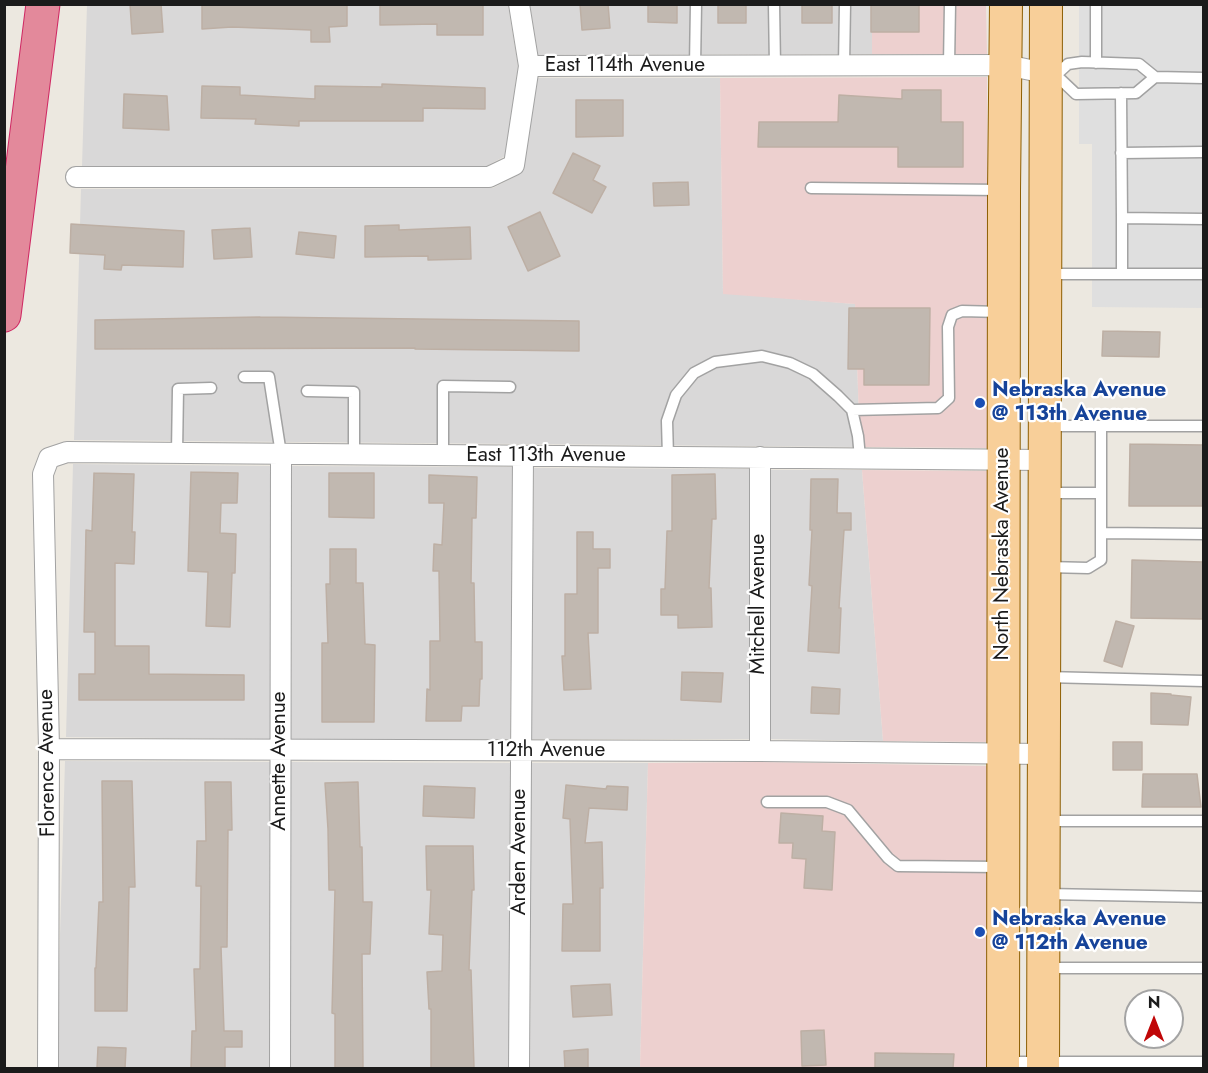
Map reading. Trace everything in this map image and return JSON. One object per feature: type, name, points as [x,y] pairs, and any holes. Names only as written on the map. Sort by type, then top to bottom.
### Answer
[{"type":"highway","points":[[4,315],[43,4]]},
{"type":"main road","name":"North Nebraska Avenue","points":[[1003,1065],[1002,754],[1006,4]]},
{"type":"main road","name":"North Nebraska Avenue","points":[[1043,1065],[1044,274],[1050,74],[1046,4]]},
{"type":"main road","points":[[1004,425],[1044,426]]},
{"type":"street","points":[[519,4],[529,66]]},
{"type":"street","name":"East 114th Avenue","points":[[76,177],[489,177],[514,165],[529,66],[1006,65],[1050,74]]},
{"type":"street","name":"East 113th Avenue","points":[[49,458],[67,452],[1044,460]]},
{"type":"street","name":"Annette Avenue","points":[[280,1068],[281,454]]},
{"type":"street","name":"Arden Avenue","points":[[519,1068],[523,456]]},
{"type":"street","name":"Florence Avenue","points":[[48,1068],[49,749],[43,474],[49,458]]},
{"type":"street","name":"Mitchell Avenue","points":[[760,458],[760,751]]},
{"type":"street","name":"112th Avenue","points":[[49,749],[1043,754]]},
{"type":"lane","points":[[695,66],[696,4]]},
{"type":"lane","points":[[774,4],[775,66]]},
{"type":"lane","points":[[844,4],[844,66]]},
{"type":"lane","points":[[949,65],[950,4]]},
{"type":"lane","points":[[1096,4],[1096,63]]},
{"type":"lane","points":[[1155,77],[1136,93],[1076,94],[1050,74],[1068,64],[1139,64],[1155,77],[1203,78]]},
{"type":"lane","points":[[1121,93],[1122,274]]},
{"type":"lane","points":[[1121,153],[1203,152]]},
{"type":"lane","points":[[811,188],[1004,191]]},
{"type":"lane","points":[[1122,218],[1203,219]]},
{"type":"lane","points":[[1044,274],[1203,274]]},
{"type":"lane","points":[[852,410],[938,408],[949,398],[948,327],[952,315],[962,311],[1004,312]]},
{"type":"lane","points":[[668,457],[667,421],[676,395],[694,373],[715,362],[762,356],[790,363],[813,374],[852,410],[860,459]]},
{"type":"lane","points":[[244,377],[270,377],[281,454]]},
{"type":"lane","points":[[442,455],[442,386],[510,387]]},
{"type":"lane","points":[[177,453],[178,389],[211,388]]},
{"type":"lane","points":[[307,391],[354,392],[354,454]]},
{"type":"lane","points":[[1044,426],[1203,426]]},
{"type":"lane","points":[[1044,567],[1088,568],[1101,560],[1101,426]]},
{"type":"lane","points":[[1044,493],[1101,493]]},
{"type":"lane","points":[[1101,533],[1203,534]]},
{"type":"lane","points":[[1043,677],[1203,681]]},
{"type":"lane","points":[[768,802],[827,802],[848,810],[888,858],[898,866],[1002,867]]},
{"type":"lane","points":[[1043,821],[1203,821]]},
{"type":"lane","points":[[1043,894],[1203,897]]},
{"type":"lane","points":[[1043,968],[1203,968]]},
{"type":"lane","points":[[1003,1065],[1203,1062]]},
{"type":"shaded area","points":[[87,5],[508,5],[518,66],[505,156],[487,166],[82,166]]},
{"type":"shaded area","points":[[530,5],[872,5],[872,54],[538,55]]},
{"type":"shaded area","points":[[872,5],[986,5],[987,54],[872,54]]},
{"type":"shaded area","points":[[1079,5],[1203,5],[1203,308],[1092,307],[1092,144],[1079,144]]},
{"type":"shaded area","points":[[987,77],[989,448],[860,447],[855,304],[723,294],[720,78]]},
{"type":"shaded area","points":[[538,78],[720,78],[723,293],[855,304],[860,447],[74,440],[81,189],[493,188],[518,175],[524,166]]},
{"type":"shaded area","points":[[73,464],[271,466],[270,739],[66,737]]},
{"type":"shaded area","points":[[292,466],[513,467],[510,739],[291,739]]},
{"type":"shaded area","points":[[534,468],[749,469],[749,739],[531,739]]},
{"type":"shaded area","points":[[770,470],[862,470],[883,741],[770,739]]},
{"type":"shaded area","points":[[862,470],[989,471],[989,742],[883,741]]},
{"type":"shaded area","points":[[65,761],[270,762],[269,1068],[59,1068],[59,970]]},
{"type":"shaded area","points":[[291,762],[510,763],[509,1068],[290,1068]]},
{"type":"shaded area","points":[[760,762],[989,766],[988,1068],[640,1068],[648,763]]},
{"type":"shaded area","points":[[531,763],[648,763],[640,1068],[530,1068]]},
{"type":"building","points":[[130,4],[161,4],[163,32],[132,34]]},
{"type":"building","points":[[202,4],[347,4],[347,26],[329,27],[330,42],[311,42],[311,30],[232,27],[202,29]]},
{"type":"building","points":[[380,4],[483,4],[483,35],[437,35],[437,24],[380,25]]},
{"type":"building","points":[[580,4],[608,4],[610,28],[582,30]]},
{"type":"building","points":[[648,4],[677,4],[677,23],[648,22]]},
{"type":"building","points":[[718,4],[746,4],[746,23],[718,23]]},
{"type":"building","points":[[802,4],[832,4],[832,23],[802,23]]},
{"type":"building","points":[[871,4],[919,4],[919,32],[871,32]]},
{"type":"building","points":[[382,84],[485,88],[485,109],[423,108],[423,121],[299,121],[299,126],[255,124],[256,119],[201,118],[202,86],[240,87],[240,95],[315,99],[315,86],[382,87]]},
{"type":"building","points":[[902,90],[941,90],[941,122],[963,122],[963,167],[898,167],[898,147],[758,147],[759,122],[838,122],[839,95],[902,99]]},
{"type":"building","points":[[124,94],[167,96],[169,130],[123,128]]},
{"type":"building","points":[[576,100],[623,100],[623,136],[576,137]]},
{"type":"building","points":[[573,153],[600,166],[593,180],[606,187],[592,213],[553,193]]},
{"type":"building","points":[[688,182],[689,205],[654,206],[653,183]]},
{"type":"building","points":[[540,212],[560,256],[528,271],[508,227]]},
{"type":"building","points":[[71,224],[184,231],[183,267],[122,265],[121,270],[104,269],[105,255],[70,253]]},
{"type":"building","points":[[399,225],[399,230],[470,227],[471,259],[428,260],[428,256],[365,257],[365,226]]},
{"type":"building","points":[[250,228],[252,257],[214,259],[212,230]]},
{"type":"building","points":[[299,232],[336,236],[334,258],[296,254]]},
{"type":"building","points":[[849,308],[930,308],[929,385],[864,385],[864,369],[848,369]]},
{"type":"building","points":[[260,317],[579,321],[579,351],[415,348],[95,349],[95,320]]},
{"type":"building","points":[[1103,331],[1160,332],[1159,357],[1102,356]]},
{"type":"building","points":[[1130,444],[1203,445],[1203,506],[1129,506]]},
{"type":"building","points":[[191,472],[238,473],[237,503],[221,503],[220,533],[236,534],[230,627],[206,626],[208,572],[188,571]]},
{"type":"building","points":[[94,473],[134,474],[132,532],[135,532],[134,564],[115,563],[115,646],[149,646],[149,674],[244,675],[244,700],[79,700],[79,674],[95,674],[95,632],[84,632],[86,530],[92,531]]},
{"type":"building","points":[[329,473],[374,473],[374,518],[329,517]]},
{"type":"building","points":[[715,474],[716,519],[712,519],[709,588],[711,588],[712,627],[678,628],[678,615],[661,615],[661,589],[665,589],[667,531],[672,531],[672,475]]},
{"type":"building","points":[[429,475],[477,477],[476,518],[472,518],[471,583],[474,583],[475,642],[482,642],[482,679],[480,679],[479,706],[462,706],[461,721],[426,721],[427,689],[430,690],[430,641],[440,641],[439,571],[433,571],[434,544],[442,545],[444,503],[429,503]]},
{"type":"building","points":[[811,479],[838,479],[837,513],[851,513],[851,530],[844,530],[839,608],[841,608],[839,653],[808,651],[812,586],[809,585],[812,530],[810,530]]},
{"type":"building","points":[[577,532],[593,532],[593,549],[610,549],[610,568],[598,568],[598,633],[588,633],[591,689],[564,690],[562,656],[565,656],[565,594],[577,594]]},
{"type":"building","points":[[330,549],[356,549],[356,583],[363,583],[365,644],[375,645],[374,722],[322,722],[322,643],[328,643],[326,584],[330,584]]},
{"type":"building","points":[[1132,560],[1203,562],[1203,619],[1131,618]]},
{"type":"building","points":[[1116,621],[1134,626],[1122,667],[1104,661]]},
{"type":"building","points":[[682,672],[723,673],[721,702],[681,700]]},
{"type":"building","points":[[812,687],[840,689],[839,714],[811,713]]},
{"type":"building","points":[[1151,693],[1191,697],[1188,725],[1151,724]]},
{"type":"building","points":[[1113,742],[1142,742],[1142,770],[1113,770]]},
{"type":"building","points":[[1143,774],[1197,774],[1201,807],[1142,807]]},
{"type":"building","points":[[102,781],[132,781],[135,887],[129,887],[127,1011],[95,1011],[99,902],[103,902]]},
{"type":"building","points":[[205,782],[231,782],[232,830],[228,830],[227,947],[221,947],[224,1031],[242,1031],[242,1047],[225,1047],[225,1068],[191,1068],[192,1031],[196,1031],[194,969],[200,969],[201,886],[196,886],[197,841],[206,841]]},
{"type":"building","points":[[358,782],[363,902],[372,902],[370,954],[362,954],[363,1068],[335,1068],[335,1014],[332,1013],[335,890],[329,890],[325,783]]},
{"type":"building","points":[[566,785],[606,789],[607,786],[628,787],[627,810],[589,808],[585,843],[602,842],[603,888],[600,888],[600,951],[562,951],[563,904],[573,904],[570,819],[563,818]]},
{"type":"building","points":[[424,786],[475,788],[474,818],[423,816]]},
{"type":"building","points":[[781,813],[823,816],[822,831],[835,832],[832,890],[804,888],[806,859],[792,858],[793,843],[779,843]]},
{"type":"building","points":[[426,846],[473,846],[474,890],[472,890],[469,970],[471,970],[474,1068],[431,1068],[431,1009],[429,1009],[427,972],[442,971],[443,935],[429,934],[431,890],[427,890]]},
{"type":"building","points":[[610,984],[612,1015],[573,1017],[571,986]]},
{"type":"building","points":[[824,1030],[826,1065],[802,1066],[801,1031]]},
{"type":"building","points":[[98,1047],[126,1048],[125,1068],[97,1068]]},
{"type":"building","points":[[588,1049],[588,1068],[565,1068],[564,1051]]},
{"type":"building","points":[[875,1053],[954,1054],[953,1068],[875,1068]]},
{"type":"place","name":"Nebraska Avenue @ 113th Avenue","points":[[980,403]]},
{"type":"place","name":"Nebraska Avenue @ 112th Avenue","points":[[980,932]]}]
